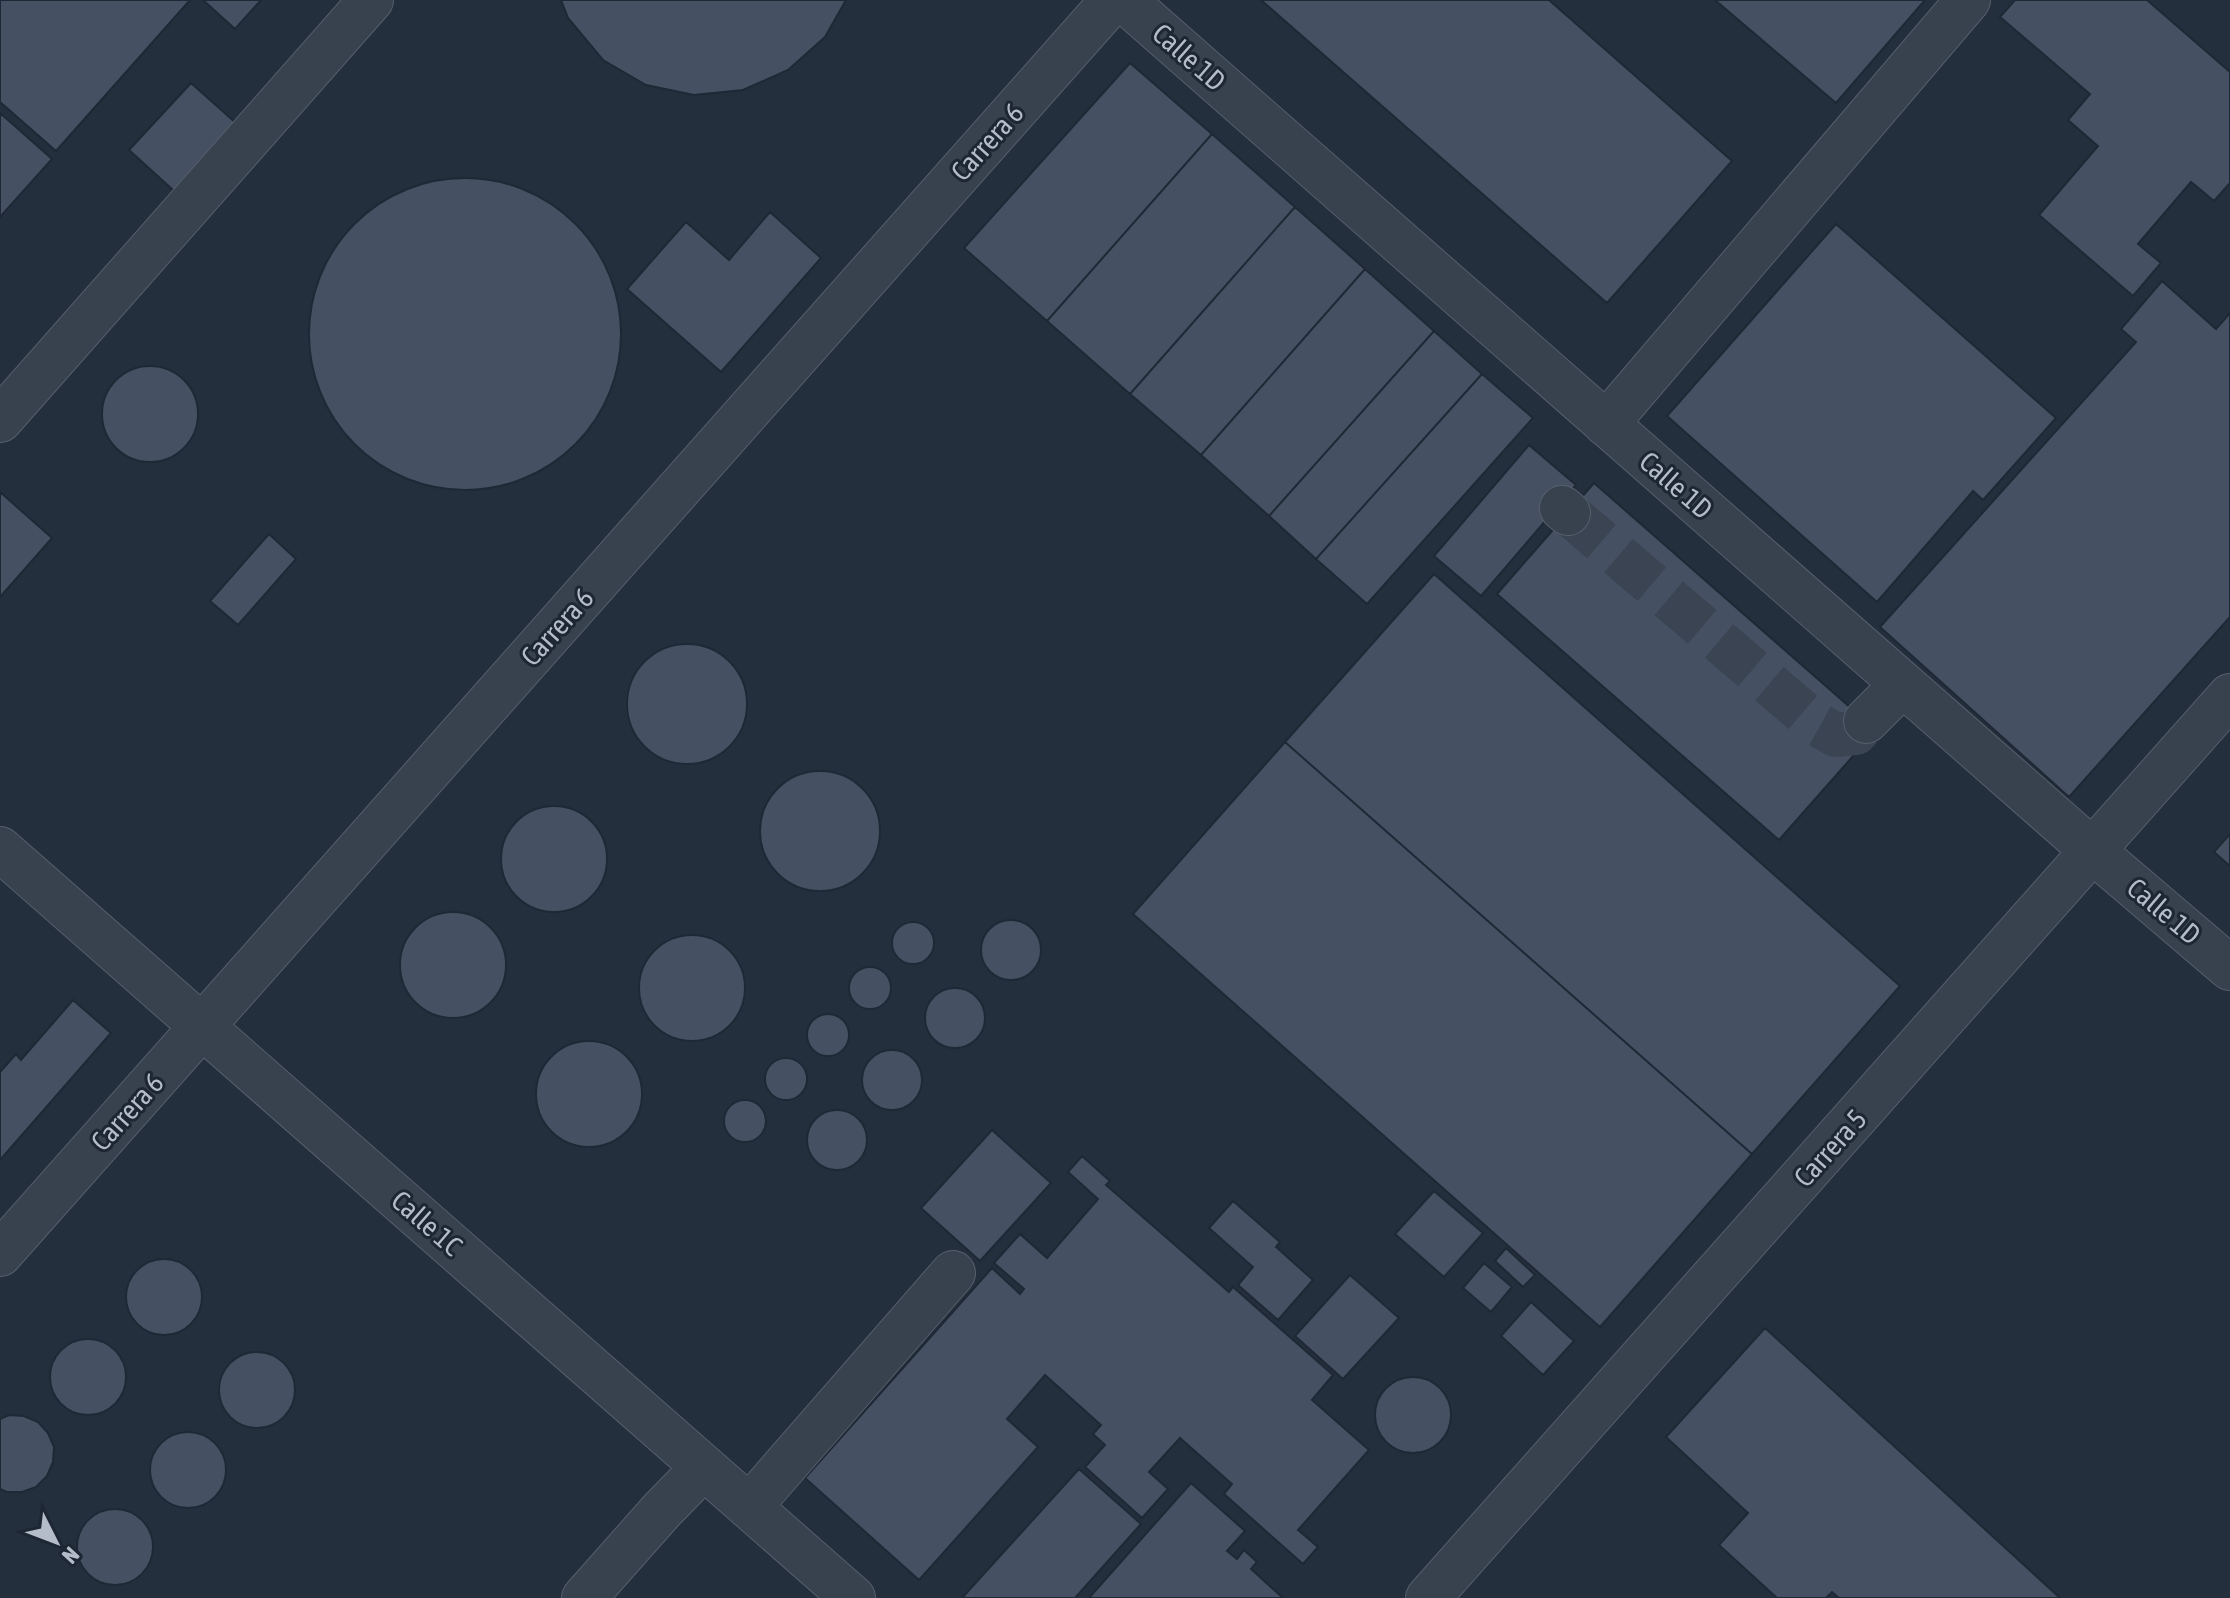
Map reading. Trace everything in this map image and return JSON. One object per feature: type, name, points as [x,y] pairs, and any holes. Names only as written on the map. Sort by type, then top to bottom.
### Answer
[{"type":"street","points":[[0,420],[371,0]]},
{"type":"street","name":"Carrera 6","points":[[0,1254],[1113,0]]},
{"type":"street","name":"Calle 1D","points":[[1124,0],[2230,968]]},
{"type":"street","points":[[1606,424],[1968,0]]},
{"type":"street","points":[[1866,721],[1903,684]]},
{"type":"street","name":"Carrera 5","points":[[1428,1598],[2230,696]]},
{"type":"street","name":"Calle 1C","points":[[3,856],[204,1027],[853,1598]]},
{"type":"street","points":[[749,1507],[953,1273]]},
{"type":"street","points":[[584,1598],[704,1467]]},
{"type":"building","points":[[0,0],[190,0],[56,151],[0,102]]},
{"type":"building","points":[[203,0],[261,0],[235,29]]},
{"type":"building","points":[[561,0],[846,0],[825,37],[788,70],[743,90],[694,95],[646,85],[603,60],[568,18]]},
{"type":"building","points":[[1261,0],[1549,0],[1732,161],[1607,303]]},
{"type":"building","points":[[1715,0],[1925,0],[1836,103]]},
{"type":"building","points":[[2015,0],[2147,0],[2230,72],[2230,183],[2214,201],[2191,182],[2138,244],[2161,263],[2133,296],[2039,215],[2098,146],[2068,120],[2090,94],[2000,17]]},
{"type":"building","points":[[1130,63],[1212,134],[1047,321],[964,248]]},
{"type":"building","points":[[191,83],[246,132],[184,200],[129,150]]},
{"type":"building","points":[[0,113],[52,159],[0,217]]},
{"type":"building","points":[[1212,134],[1295,207],[1130,394],[1047,321]]},
{"type":"building","points":[[465,178],[495,181],[525,190],[552,205],[575,224],[594,247],[609,274],[618,304],[621,334],[618,364],[609,394],[594,421],[575,444],[552,463],[525,478],[495,487],[465,490],[435,487],[405,478],[378,463],[355,444],[336,421],[321,394],[312,364],[309,334],[312,304],[321,274],[336,247],[355,224],[378,205],[405,190],[435,181]]},
{"type":"building","points":[[1295,207],[1365,269],[1201,455],[1130,394]]},
{"type":"building","points":[[770,212],[821,258],[721,372],[627,289],[686,222],[729,260]]},
{"type":"building","points":[[1836,224],[2056,418],[1983,500],[1973,491],[1877,602],[1667,416]]},
{"type":"building","points":[[1365,269],[1434,331],[1269,516],[1201,455]]},
{"type":"building","points":[[2162,281],[2216,329],[2230,313],[2230,617],[2069,797],[1880,627],[2136,342],[2121,329]]},
{"type":"building","points":[[1434,331],[1482,374],[1316,559],[1269,516]]},
{"type":"building","points":[[150,366],[168,370],[184,380],[194,396],[198,414],[194,432],[184,448],[168,458],[150,462],[132,458],[116,448],[106,432],[102,414],[106,396],[116,380],[132,370]]},
{"type":"building","points":[[1482,374],[1533,418],[1367,604],[1316,559]]},
{"type":"building","points":[[1529,445],[1576,485],[1481,596],[1434,556]]},
{"type":"building","points":[[1594,483],[1876,730],[1779,840],[1497,594]]},
{"type":"building","points":[[0,492],[52,538],[0,597]]},
{"type":"building","points":[[269,534],[296,559],[238,625],[210,601]]},
{"type":"building","points":[[1434,574],[1900,986],[1752,1154],[1285,742]]},
{"type":"building","points":[[687,644],[710,648],[730,661],[743,681],[747,704],[743,727],[730,747],[710,760],[687,764],[664,760],[644,747],[631,727],[627,704],[631,681],[644,661],[664,648]]},
{"type":"building","points":[[1285,742],[1752,1154],[1600,1327],[1133,914]]},
{"type":"building","points":[[820,771],[843,775],[863,788],[876,808],[880,831],[876,854],[863,874],[843,887],[820,891],[797,887],[777,874],[764,854],[760,831],[764,808],[777,788],[797,775]]},
{"type":"building","points":[[554,806],[574,810],[592,821],[603,839],[607,859],[603,879],[592,897],[574,908],[554,912],[534,908],[516,897],[505,879],[501,859],[505,839],[516,821],[534,810]]},
{"type":"building","points":[[2230,834],[2230,866],[2214,852]]},
{"type":"building","points":[[453,912],[473,916],[491,927],[502,945],[506,965],[502,985],[491,1003],[473,1014],[453,1018],[433,1014],[415,1003],[404,985],[400,965],[404,945],[415,927],[433,916]]},
{"type":"building","points":[[1011,920],[1032,929],[1041,950],[1032,971],[1011,980],[990,971],[981,950],[990,929]]},
{"type":"building","points":[[913,922],[928,928],[934,943],[928,958],[913,964],[898,958],[892,943],[898,928]]},
{"type":"building","points":[[692,935],[712,939],[730,950],[741,968],[745,988],[741,1008],[730,1026],[712,1037],[692,1041],[672,1037],[654,1026],[643,1008],[639,988],[643,968],[654,950],[672,939]]},
{"type":"building","points":[[870,967],[885,973],[891,988],[885,1003],[870,1009],[855,1003],[849,988],[855,973]]},
{"type":"building","points":[[955,988],[976,997],[985,1018],[976,1039],[955,1048],[934,1039],[925,1018],[934,997]]},
{"type":"building","points":[[73,1000],[111,1033],[0,1160],[0,1072],[16,1054],[21,1060]]},
{"type":"building","points":[[828,1014],[843,1020],[849,1035],[843,1050],[828,1056],[813,1050],[807,1035],[813,1020]]},
{"type":"building","points":[[589,1041],[609,1045],[627,1056],[638,1074],[642,1094],[638,1114],[627,1132],[609,1143],[589,1147],[569,1143],[551,1132],[540,1114],[536,1094],[540,1074],[551,1056],[569,1045]]},
{"type":"building","points":[[892,1050],[903,1052],[913,1059],[920,1069],[920,1091],[913,1101],[903,1108],[892,1110],[881,1108],[871,1101],[864,1091],[862,1080],[864,1069],[871,1059],[881,1052]]},
{"type":"building","points":[[786,1058],[801,1064],[807,1079],[801,1094],[786,1100],[771,1094],[765,1079],[771,1064]]},
{"type":"building","points":[[745,1100],[760,1106],[766,1121],[760,1136],[745,1142],[730,1136],[724,1121],[730,1106]]},
{"type":"building","points":[[837,1110],[858,1119],[867,1140],[858,1161],[837,1170],[816,1161],[807,1140],[816,1119]]},
{"type":"building","points":[[992,1130],[1051,1183],[980,1261],[921,1208]]},
{"type":"building","points":[[1082,1156],[1110,1181],[1106,1185],[1229,1292],[1233,1287],[1333,1375],[1312,1400],[1369,1450],[1298,1530],[1318,1547],[1303,1564],[1224,1494],[1232,1484],[1180,1438],[1149,1472],[1168,1489],[1142,1518],[1085,1467],[1105,1445],[1093,1434],[1101,1425],[1045,1375],[1007,1419],[1038,1447],[919,1580],[805,1478],[992,1268],[1020,1294],[1024,1289],[994,1263],[1020,1234],[1047,1258],[1098,1199],[1068,1172]]},
{"type":"building","points":[[1434,1191],[1483,1233],[1444,1277],[1395,1234]]},
{"type":"building","points":[[1233,1201],[1280,1242],[1276,1247],[1313,1280],[1278,1320],[1238,1285],[1253,1267],[1209,1228]]},
{"type":"building","points":[[1506,1248],[1535,1275],[1523,1287],[1495,1261]]},
{"type":"building","points":[[157,1259],[171,1259],[185,1265],[196,1276],[202,1297],[200,1312],[191,1324],[179,1333],[157,1335],[143,1329],[132,1318],[126,1304],[126,1290],[132,1276],[143,1265]]},
{"type":"building","points":[[1484,1263],[1512,1287],[1491,1312],[1463,1288]]},
{"type":"building","points":[[1350,1275],[1399,1318],[1343,1379],[1295,1336]]},
{"type":"building","points":[[1531,1302],[1574,1341],[1543,1375],[1501,1336]]},
{"type":"building","points":[[1765,1328],[2060,1598],[1839,1598],[1832,1592],[1826,1598],[1777,1598],[1719,1545],[1748,1513],[1666,1437]]},
{"type":"building","points":[[81,1339],[95,1339],[109,1345],[120,1356],[126,1377],[124,1392],[115,1404],[103,1413],[81,1415],[67,1409],[56,1398],[50,1384],[50,1370],[56,1356],[67,1345]]},
{"type":"building","points":[[250,1352],[264,1352],[278,1358],[289,1369],[295,1390],[292,1405],[284,1417],[264,1428],[250,1428],[236,1422],[225,1411],[219,1397],[219,1383],[225,1369],[236,1358]]},
{"type":"building","points":[[1406,1377],[1420,1377],[1434,1383],[1445,1394],[1451,1415],[1448,1430],[1440,1442],[1420,1453],[1406,1453],[1392,1447],[1381,1436],[1375,1422],[1375,1408],[1381,1394],[1392,1383]]},
{"type":"building","points":[[9,1415],[24,1416],[38,1422],[48,1433],[54,1447],[53,1462],[47,1476],[36,1487],[22,1492],[0,1489],[0,1419]]},
{"type":"building","points":[[181,1432],[195,1432],[209,1438],[220,1449],[226,1470],[223,1485],[215,1497],[195,1508],[181,1508],[167,1502],[156,1491],[150,1477],[150,1463],[156,1449],[167,1438]]},
{"type":"building","points":[[1079,1469],[1141,1524],[1075,1598],[962,1598]]},
{"type":"building","points":[[1191,1483],[1245,1531],[1227,1551],[1237,1559],[1244,1550],[1257,1562],[1251,1569],[1283,1598],[1089,1598]]},
{"type":"building","points":[[108,1509],[122,1509],[136,1515],[147,1526],[153,1547],[150,1562],[142,1574],[122,1585],[108,1585],[94,1579],[83,1568],[77,1554],[77,1540],[83,1526],[94,1515]]},
{"type":"tunnel","points":[[1568,513],[1818,725],[1836,735],[1856,733],[1866,721]]}]
